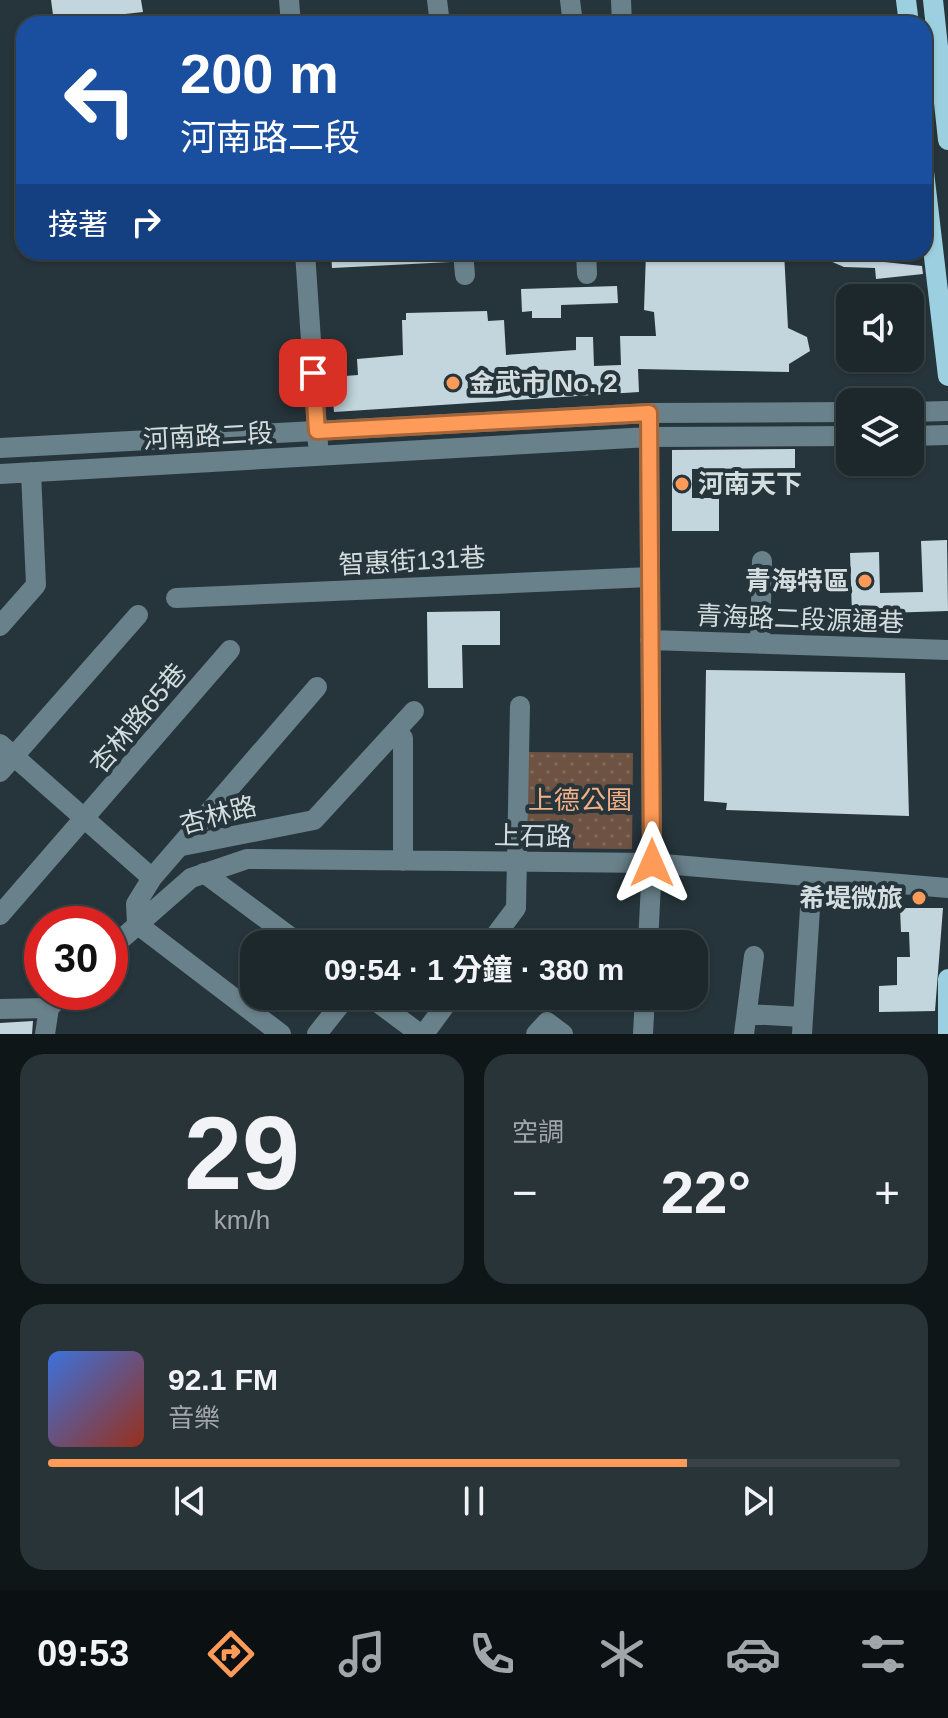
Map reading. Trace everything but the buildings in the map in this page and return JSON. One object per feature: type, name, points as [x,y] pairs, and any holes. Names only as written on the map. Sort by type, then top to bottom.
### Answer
[{"type":"main road","points":[[933,0],[948,140]]},
{"type":"main road","points":[[932,240],[948,376]]},
{"type":"main road","points":[[948,979],[948,1034]]},
{"type":"street","points":[[306,260],[319,456]]},
{"type":"street","points":[[464,260],[465,275]]},
{"type":"street","points":[[586,260],[587,274]]},
{"type":"street","points":[[924,412],[948,411]]},
{"type":"street","name":"河南路二段","points":[[0,448],[649,413],[836,412]]},
{"type":"street","points":[[649,413],[652,863],[649,930]]},
{"type":"street","points":[[924,436],[948,435]]},
{"type":"street","name":"河南路二段","points":[[0,474],[649,437],[836,436]]},
{"type":"street","points":[[0,626],[36,585],[31,472]]},
{"type":"street","points":[[760,644],[762,561]]},
{"type":"street","name":"智惠街131巷","points":[[176,598],[650,577]]},
{"type":"street","points":[[138,615],[4,757],[86,819],[152,878],[136,904],[137,924],[281,1034]]},
{"type":"street","name":"青海路二段源通巷","points":[[650,640],[948,650]]},
{"type":"street","name":"杏林路65巷","points":[[0,915],[230,650]]},
{"type":"street","points":[[182,846],[317,687]]},
{"type":"street","points":[[500,930],[516,908],[520,706]]},
{"type":"street","name":"杏林路","points":[[152,878],[182,846],[314,820],[414,711]]},
{"type":"street","points":[[403,738],[403,861]]},
{"type":"street","name":"上石路","points":[[128,932],[191,878],[247,859],[652,863],[948,888]]},
{"type":"street","points":[[204,873],[281,930]]},
{"type":"street","points":[[754,956],[746,1024],[803,1025],[812,877]]},
{"type":"street","points":[[0,1009],[24,1009]]},
{"type":"street","points":[[45,1034],[49,1010]]},
{"type":"street","points":[[317,1034],[336,1010]]},
{"type":"street","points":[[389,1010],[422,1034],[441,1010]]},
{"type":"street","points":[[643,1034],[644,1010]]},
{"type":"street","points":[[536,1034],[547,1022],[563,1034]]},
{"type":"green space","name":"上德公園","points":[[527,752],[633,753],[632,849],[528,848]]},
{"type":"place","name":"金武市 No. 2","points":[[453,383]]},
{"type":"place","name":"河南天下","points":[[682,484]]},
{"type":"place","name":"青海特區","points":[[865,581]]},
{"type":"place","name":"希堤微旅","points":[[919,898]]},
{"type":"route","points":[[313,373],[317,431],[649,413],[652,863]]}]
